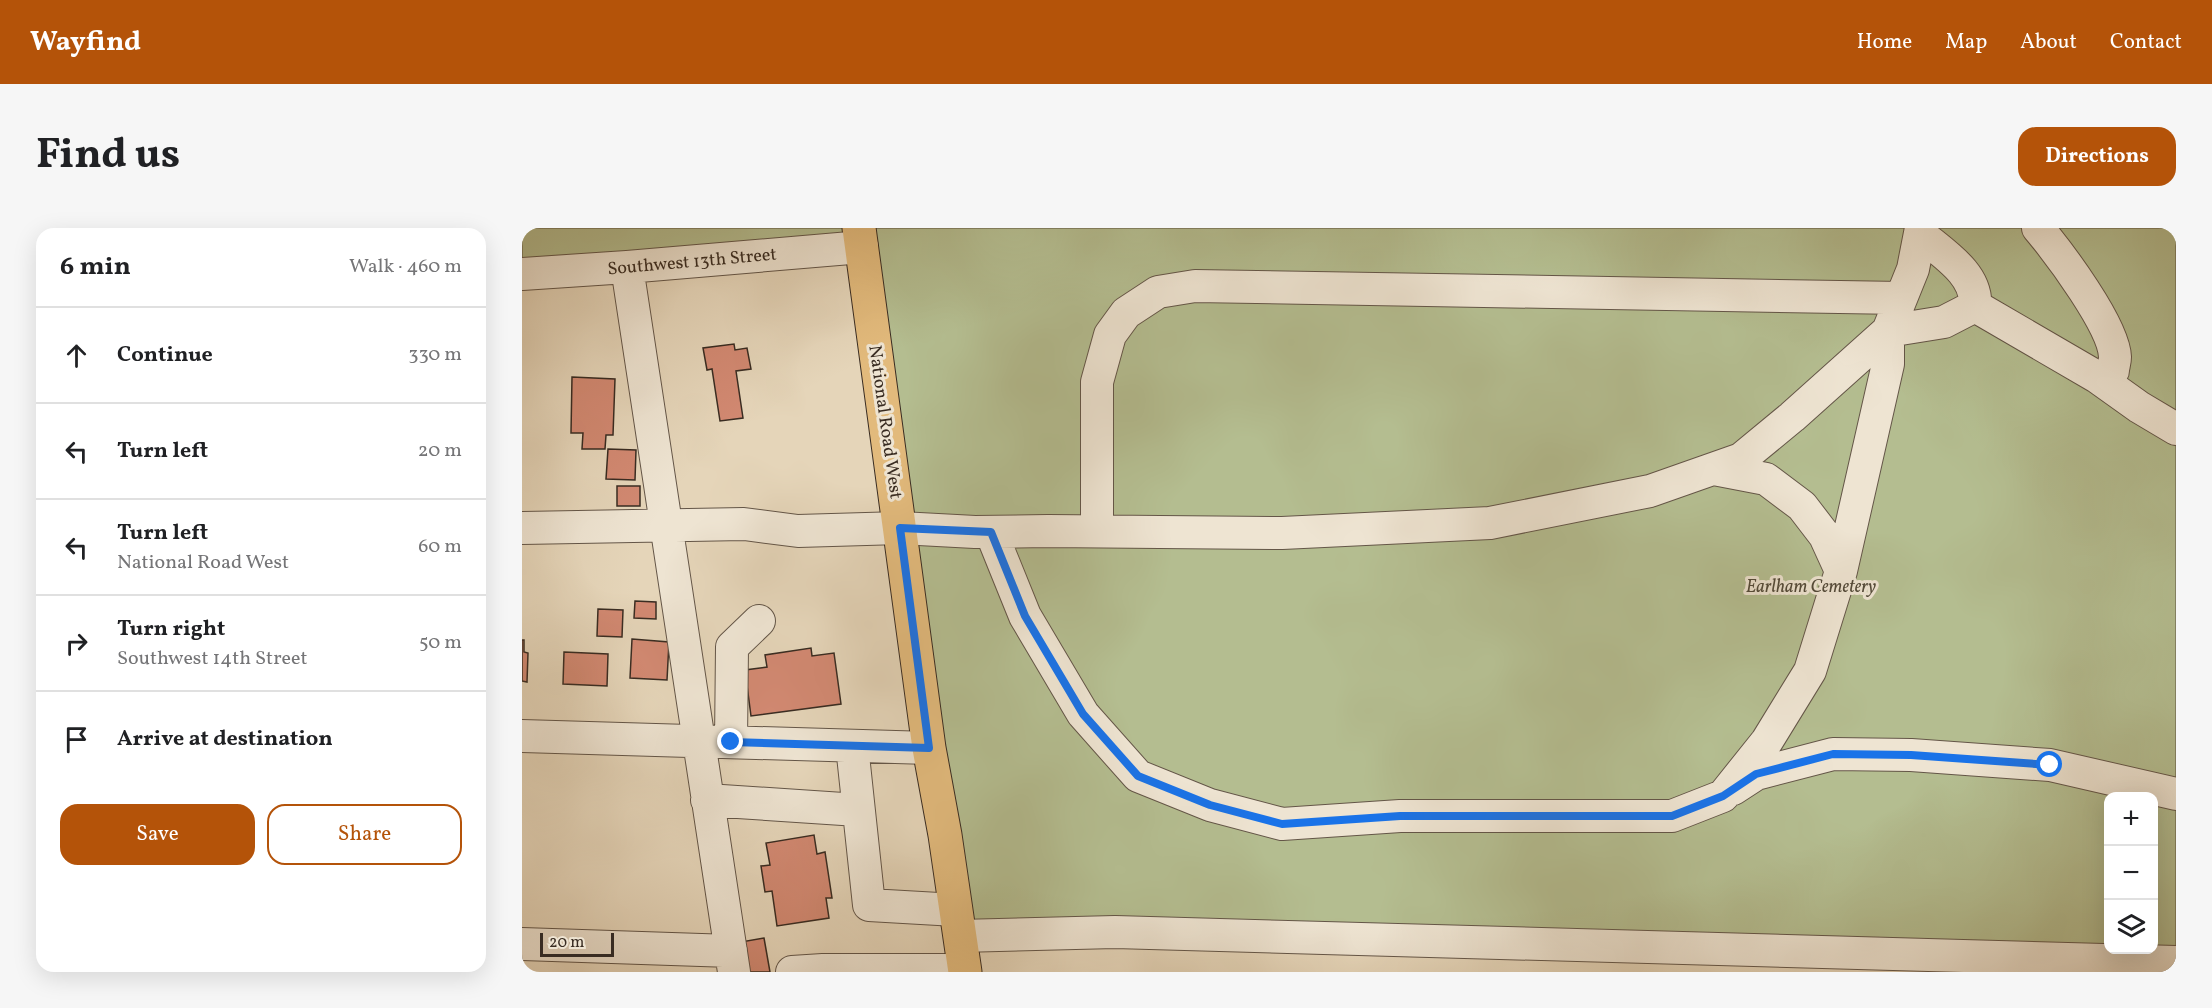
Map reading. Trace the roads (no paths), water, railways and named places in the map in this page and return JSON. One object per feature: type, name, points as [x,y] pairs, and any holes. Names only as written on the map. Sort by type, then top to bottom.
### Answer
[{"type":"main road","name":"National Road West","points":[[860,237],[929,748],[945,835],[965,971]]},
{"type":"street","points":[[2038,228],[2062,256],[2104,324],[2115,356],[2113,371],[2097,377]]},
{"type":"street","points":[[1921,231],[1968,278],[1976,294],[1975,306]]},
{"type":"street","points":[[1723,796],[1767,741],[1810,671],[1841,571],[1888,364],[1888,331],[1913,269],[1921,231]]},
{"type":"street","name":"Southwest 13th Street","points":[[522,274],[627,267],[860,237]]},
{"type":"street","points":[[522,944],[732,962],[627,267]]},
{"type":"street","points":[[1097,531],[1097,382],[1110,334],[1126,313],[1158,292],[1195,286],[1901,298]]},
{"type":"street","points":[[1975,306],[2097,377],[2139,407],[2176,429]]},
{"type":"street","points":[[522,528],[744,524],[798,531],[900,528],[991,532],[1282,533],[1490,523],[1650,491],[1741,459],[1792,417],[1888,331],[1944,322],[1975,306]]},
{"type":"street","points":[[1714,469],[1766,479],[1802,506],[1824,536],[1841,571]]},
{"type":"street","points":[[991,532],[1025,616],[1083,714],[1138,776],[1210,805],[1282,824],[1400,816],[1672,816],[1723,796],[1756,774],[1833,754],[1911,755],[2050,765],[2176,794]]},
{"type":"street","points":[[731,742],[732,647],[759,621]]},
{"type":"street","points":[[522,736],[929,748]]},
{"type":"street","points":[[852,746],[869,905],[958,923],[1115,932],[2176,962]]},
{"type":"street","points":[[707,800],[858,810]]},
{"type":"street","points":[[792,972],[823,970],[965,971]]},
{"type":"park label","name":"Earlham Cemetery","points":[[1811,586]]}]
